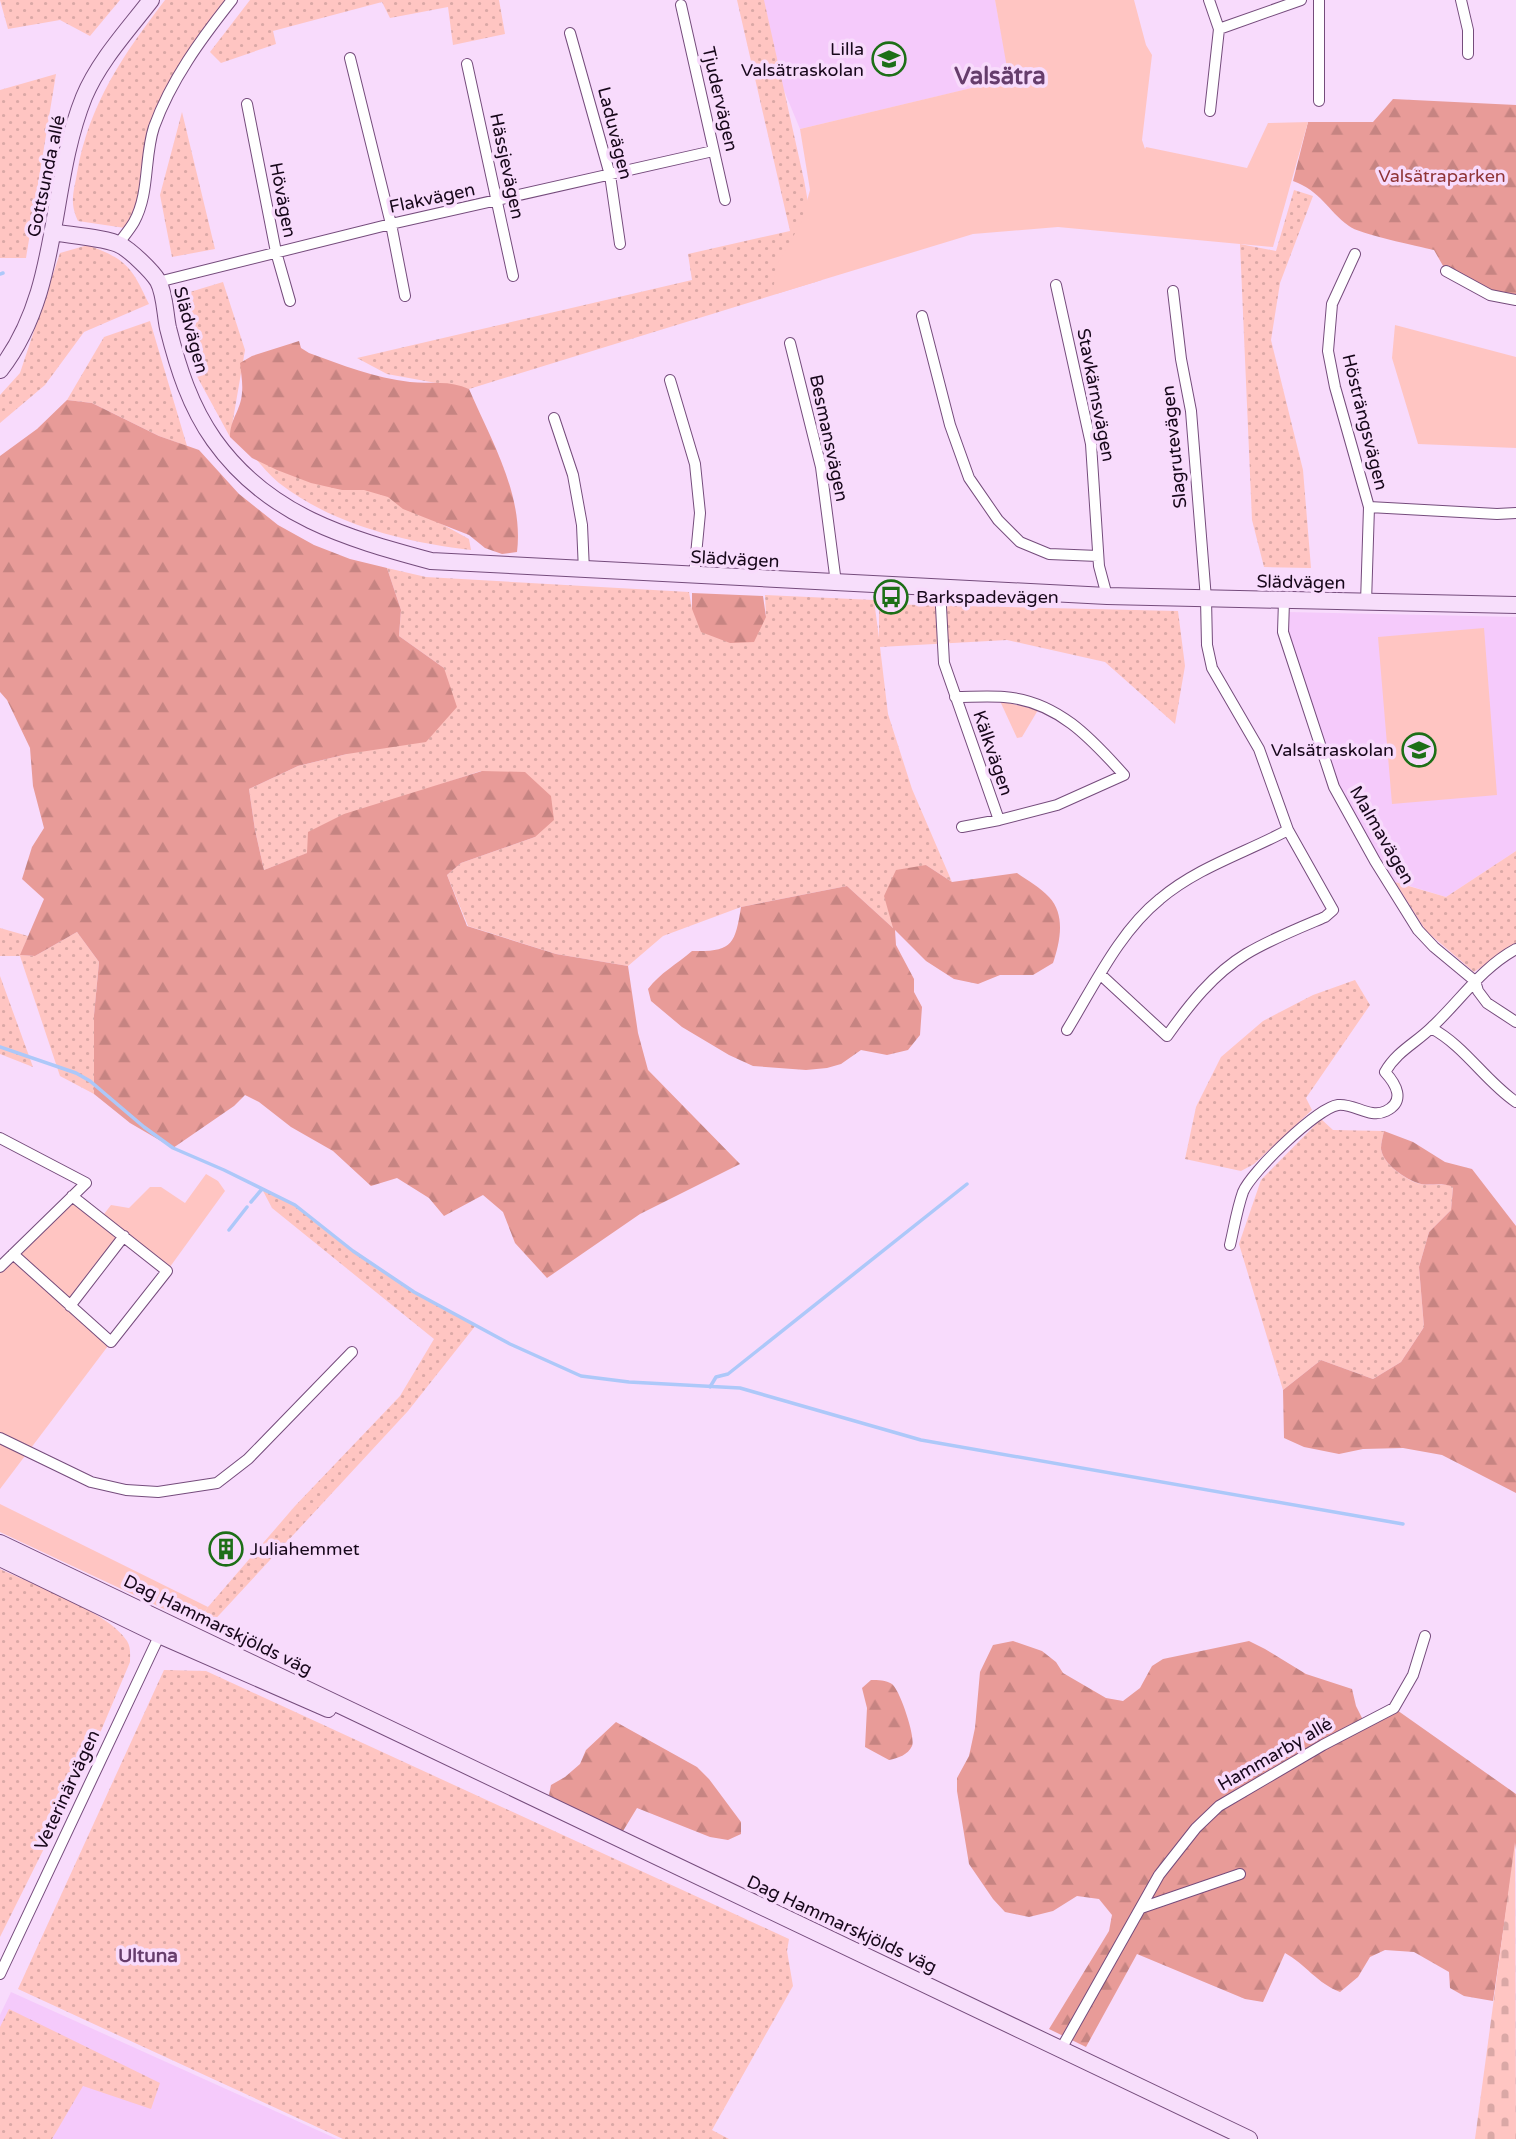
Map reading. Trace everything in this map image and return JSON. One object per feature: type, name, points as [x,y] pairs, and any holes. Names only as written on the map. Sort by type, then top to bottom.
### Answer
[{"type":"street","name":"Gottsunda allé","points":[[0,369],[17,348],[39,295],[48,261],[68,151],[85,96],[100,69],[151,0]]},
{"type":"street","points":[[52,232],[119,243],[135,220],[143,193],[153,130],[170,89],[205,35],[232,0]]},
{"type":"street","points":[[1209,0],[1219,29],[1210,111]]},
{"type":"street","points":[[1219,29],[1301,0]]},
{"type":"street","points":[[1318,101],[1319,0]]},
{"type":"street","points":[[1461,0],[1468,30],[1468,54]]},
{"type":"street","name":"Tjudervägen","points":[[681,5],[725,200]]},
{"type":"street","name":"Laduvägen","points":[[570,33],[610,175],[620,244]]},
{"type":"street","points":[[350,58],[391,224],[405,296]]},
{"type":"street","name":"Hässjevägen","points":[[467,64],[513,276]]},
{"type":"street","name":"Hövägen","points":[[247,104],[276,252],[290,301]]},
{"type":"street","name":"Flakvägen","points":[[158,282],[391,224],[713,150]]},
{"type":"street","name":"Slädvägen","points":[[119,243],[135,256],[158,282],[179,372],[195,407],[215,440],[246,476],[285,507],[320,527],[356,541],[431,562],[1107,596],[1516,605]]},
{"type":"street","name":"Hösträngsvägen","points":[[1355,254],[1332,304],[1328,351],[1335,387],[1369,507],[1366,603]]},
{"type":"street","points":[[1446,271],[1490,295],[1516,300]]},
{"type":"street","name":"Stavkärnsvägen","points":[[1056,285],[1091,444],[1098,556],[1107,596]]},
{"type":"street","name":"Slagrutevägen","points":[[1101,975],[1167,1036],[1195,998],[1245,954],[1325,917],[1333,910],[1288,830],[1258,749],[1212,668],[1207,645],[1206,599],[1191,411],[1181,359],[1173,291]]},
{"type":"street","points":[[922,316],[950,425],[969,478],[998,520],[1020,542],[1049,554],[1098,556]]},
{"type":"street","name":"Besmansvägen","points":[[790,343],[821,467],[836,583]]},
{"type":"street","points":[[670,380],[695,464],[700,513],[694,576]]},
{"type":"street","points":[[554,418],[573,475],[582,525],[584,571]]},
{"type":"street","points":[[1369,507],[1516,513]]},
{"type":"street","name":"Kälkvägen","points":[[940,588],[944,663],[999,820]]},
{"type":"street","name":"Malmavägen","points":[[1284,601],[1283,632],[1334,787],[1375,861],[1418,930],[1475,981],[1478,992],[1487,1003],[1516,1021]]},
{"type":"street","name":"Kälkvägen","points":[[955,697],[1007,697],[1047,708],[1090,737],[1124,775],[1057,805],[962,827]]},
{"type":"street","points":[[1067,1030],[1132,928],[1160,899],[1198,874],[1288,830]]},
{"type":"street","points":[[1230,1245],[1244,1192],[1254,1174],[1319,1114],[1338,1105],[1384,1113],[1394,1105],[1398,1095],[1397,1086],[1385,1072],[1392,1060],[1432,1028],[1475,981],[1516,949]]},
{"type":"street","points":[[1432,1028],[1445,1036],[1498,1089],[1516,1102]]},
{"type":"street","points":[[0,1138],[86,1183],[0,1267]]},
{"type":"street","points":[[13,1254],[111,1342],[167,1270],[72,1196]]},
{"type":"street","points":[[70,1307],[124,1236]]},
{"type":"street","points":[[0,1438],[91,1482],[126,1490],[158,1492],[217,1483],[247,1459],[352,1352]]},
{"type":"street","name":"Dag Hammarskjölds väg","points":[[0,1543],[163,1628]]},
{"type":"street","name":"Dag Hammarskjölds väg","points":[[0,1558],[419,1742],[1249,2139]]},
{"type":"street","name":"Veterinärvägen","points":[[0,1974],[163,1628]]},
{"type":"street","name":"Hammarby allé","points":[[1061,2049],[1159,1875],[1196,1828],[1219,1806],[1323,1745],[1394,1708],[1413,1675],[1425,1636]]},
{"type":"street","points":[[1141,1908],[1240,1874]]},
{"type":"shaded area","name":"Lilla Valsätraskolan","points":[[756,0],[995,0],[1010,79],[800,129],[778,76]]},
{"type":"shaded area","name":"Valsätraskolan","points":[[1287,612],[1516,617],[1516,851],[1446,897],[1387,879],[1334,787],[1283,632]]},
{"type":"shaded area","points":[[11,1992],[337,2139],[0,2139],[0,2015]]},
{"type":"green space","points":[[0,0],[120,0],[90,36],[60,20],[8,29]]},
{"type":"green space","points":[[165,0],[232,0],[205,35],[153,130],[135,220],[125,228],[78,221],[73,202],[74,192],[83,148],[99,102],[122,61]]},
{"type":"green space","points":[[250,0],[499,0],[505,34],[453,45],[448,7],[390,18],[382,2],[273,31],[276,44],[221,63],[210,52]]},
{"type":"green space","points":[[737,0],[764,0],[804,180],[822,280],[469,389],[387,374],[357,358],[692,280],[688,254],[790,231]]},
{"type":"green space","points":[[995,0],[1134,0],[1146,45],[1152,55],[1142,140],[1145,149],[1146,147],[1247,168],[1268,123],[1308,122],[1273,247],[1058,227],[973,234],[776,294],[776,266],[801,223],[810,190],[800,129],[1009,79]]},
{"type":"green space","points":[[56,74],[26,258],[0,258],[0,90]]},
{"type":"green space","name":"Valsätraparken","points":[[1393,99],[1516,105],[1516,300],[1490,295],[1446,271],[1434,250],[1376,236],[1349,226],[1317,195],[1293,181],[1308,122],[1373,122]]},
{"type":"green space","points":[[182,112],[215,249],[172,257],[160,195]]},
{"type":"green space","points":[[1294,190],[1313,196],[1280,283],[1271,340],[1303,470],[1311,568],[1264,567],[1252,520],[1240,244],[1276,251]]},
{"type":"green space","points":[[88,245],[120,260],[132,273],[149,304],[84,332],[45,385],[0,423],[0,395],[20,373],[60,253]]},
{"type":"green space","points":[[223,282],[245,350],[230,437],[193,369],[180,295]]},
{"type":"green space","points":[[150,321],[187,446],[159,436],[92,403],[67,400],[104,337]]},
{"type":"green space","points":[[1395,325],[1516,357],[1516,448],[1418,444],[1392,358]]},
{"type":"green space","points":[[299,341],[301,348],[309,353],[371,374],[410,382],[455,384],[469,389],[511,489],[518,531],[517,552],[502,554],[485,548],[469,535],[403,509],[388,497],[364,490],[342,490],[311,483],[277,470],[252,458],[230,437],[241,399],[240,363],[252,356]]},
{"type":"green space","points":[[67,400],[92,403],[159,436],[199,450],[239,494],[278,525],[314,545],[350,559],[387,568],[401,610],[399,636],[444,668],[457,707],[426,742],[347,754],[298,766],[249,789],[264,870],[307,853],[308,832],[344,814],[482,771],[525,772],[551,796],[554,820],[535,837],[461,863],[447,875],[467,926],[556,954],[628,966],[638,1033],[648,1070],[740,1164],[640,1214],[547,1278],[515,1243],[503,1212],[483,1195],[444,1216],[429,1198],[397,1178],[371,1186],[333,1151],[291,1127],[259,1102],[245,1095],[234,1106],[173,1148],[130,1123],[94,1094],[94,1015],[99,962],[77,932],[35,956],[20,955],[44,899],[22,879],[32,847],[44,828],[33,786],[30,748],[7,700],[0,692],[0,456],[37,429]]},
{"type":"green space","points":[[249,451],[371,485],[469,539],[471,550],[395,536],[346,521],[300,498],[279,483]]},
{"type":"green space","points":[[387,568],[426,577],[689,592],[692,609],[766,617],[765,595],[874,600],[879,638],[879,604],[1178,611],[1185,666],[1175,724],[1105,662],[1007,640],[880,647],[888,714],[912,789],[952,882],[926,865],[894,929],[847,886],[741,907],[663,936],[628,966],[556,954],[468,926],[447,875],[461,863],[535,837],[481,771],[400,798],[308,853],[264,870],[249,789],[298,766],[347,754],[444,668],[399,636],[401,610]]},
{"type":"green space","points":[[692,593],[763,596],[766,617],[754,642],[730,643],[701,632],[692,609]]},
{"type":"green space","points":[[1484,628],[1497,795],[1392,804],[1378,637]]},
{"type":"green space","points":[[1000,701],[1038,710],[1022,737],[1017,738]]},
{"type":"green space","points":[[1516,851],[1516,943],[1474,972],[1426,931],[1395,882],[1446,897]]},
{"type":"green space","points":[[926,865],[952,882],[1017,873],[1038,887],[1054,904],[1060,920],[1058,946],[1053,963],[1033,975],[1000,975],[978,984],[954,979],[926,961],[895,930],[896,945],[914,979],[914,992],[922,1007],[920,1035],[908,1050],[887,1055],[861,1050],[841,1064],[806,1070],[753,1066],[682,1027],[651,1001],[648,989],[663,973],[692,951],[716,950],[729,944],[736,930],[741,907],[847,886],[893,928],[884,896],[896,870]]},
{"type":"green space","points":[[0,928],[28,936],[21,955],[35,956],[77,932],[99,962],[94,1015],[94,1094],[60,1076],[20,956],[0,956]]},
{"type":"green space","points":[[0,976],[33,1067],[0,1054]]},
{"type":"green space","points":[[1355,980],[1370,1005],[1306,1098],[1312,1110],[1254,1164],[1241,1171],[1185,1159],[1196,1107],[1221,1057],[1263,1021],[1313,995]]},
{"type":"green space","points":[[1321,1119],[1333,1130],[1384,1131],[1382,1154],[1390,1165],[1408,1179],[1420,1184],[1453,1186],[1451,1210],[1429,1232],[1419,1267],[1424,1327],[1401,1362],[1373,1379],[1321,1360],[1283,1390],[1239,1244],[1261,1180]]},
{"type":"green space","points":[[1384,1131],[1413,1142],[1445,1162],[1472,1169],[1516,1226],[1516,1493],[1442,1455],[1403,1448],[1363,1449],[1339,1454],[1304,1447],[1284,1438],[1283,1390],[1321,1360],[1373,1379],[1401,1362],[1424,1327],[1419,1267],[1429,1232],[1451,1210],[1453,1187],[1421,1184],[1396,1170],[1382,1154]]},
{"type":"green space","points":[[206,1174],[218,1181],[225,1191],[167,1271],[124,1236],[70,1306],[111,1342],[0,1489],[0,1267],[72,1196],[101,1218],[111,1205],[129,1208],[150,1187],[161,1187],[185,1203]]},
{"type":"green space","points":[[262,1189],[295,1205],[353,1251],[414,1292],[476,1325],[408,1411],[208,1627],[196,1624],[295,1506],[400,1396],[434,1339],[272,1208]]},
{"type":"green space","points":[[0,1504],[208,1607],[196,1624],[0,1532]]},
{"type":"green space","points":[[0,1569],[87,1609],[118,1630],[129,1646],[130,1662],[92,1752],[0,1937]]},
{"type":"green space","points":[[1013,1641],[1042,1651],[1056,1662],[1063,1673],[1106,1698],[1123,1701],[1140,1688],[1152,1666],[1163,1659],[1249,1641],[1306,1674],[1352,1689],[1356,1706],[1365,1724],[1394,1708],[1516,1794],[1516,1843],[1493,2001],[1464,1996],[1450,1988],[1449,1972],[1414,1952],[1385,1950],[1370,1957],[1358,1977],[1340,1992],[1325,1984],[1285,1953],[1263,2002],[1245,1999],[1137,1954],[1086,2047],[1049,2029],[1109,1931],[1112,1915],[1099,1899],[1077,1896],[1053,1911],[1029,1917],[1005,1912],[969,1864],[957,1778],[969,1756],[975,1728],[980,1672],[993,1645]]},
{"type":"green space","points":[[164,1670],[206,1671],[789,1939],[787,1951],[793,1986],[712,2130],[729,2139],[343,2139],[18,1989]]},
{"type":"green space","points":[[871,1680],[892,1684],[899,1695],[912,1734],[910,1749],[905,1754],[889,1760],[865,1747],[867,1708],[862,1688]]},
{"type":"green space","points":[[616,1722],[697,1767],[741,1822],[741,1834],[728,1840],[710,1837],[637,1808],[623,1831],[579,1812],[549,1795],[551,1785],[580,1764],[586,1750]]},
{"type":"green space","points":[[1515,1842],[1516,2139],[1475,2139]]},
{"type":"green space","points":[[9,2009],[160,2083],[151,2109],[83,2086],[52,2139],[0,2139],[0,2027]]},
{"type":"waterway","points":[[0,1047],[76,1073],[90,1081],[173,1148],[295,1205],[353,1251],[414,1292],[510,1344],[581,1376],[629,1382],[740,1388],[921,1440],[1403,1524]]},
{"type":"waterway","points":[[710,1387],[716,1377],[728,1374],[967,1184]]},
{"type":"waterway","points":[[251,1202],[262,1189]]},
{"type":"waterway","points":[[229,1230],[247,1207]]},
{"type":"place","name":"Lilla Valsätraskolan","points":[[889,59]]},
{"type":"place","name":"Barkspadevägen","points":[[891,597]]},
{"type":"place","name":"Valsätraskolan","points":[[1419,750]]},
{"type":"place","name":"Juliahemmet","points":[[226,1549]]},
{"type":"district","name":"Valsätra","points":[[1000,76]]},
{"type":"district","name":"Ultuna","points":[[148,1955]]}]
